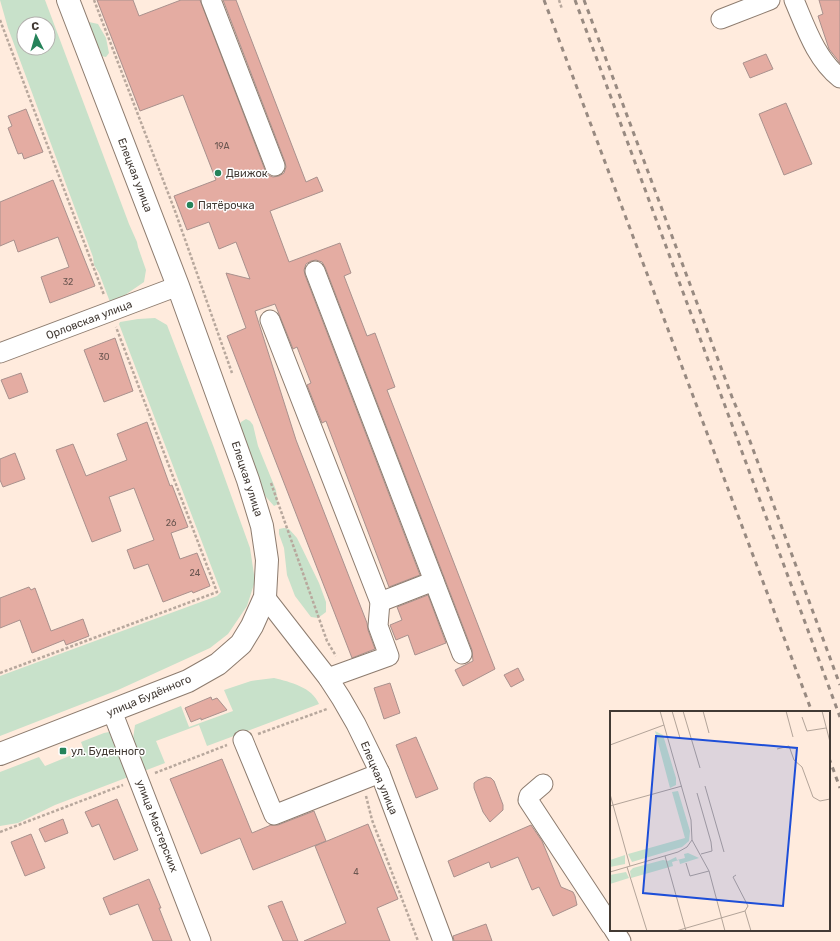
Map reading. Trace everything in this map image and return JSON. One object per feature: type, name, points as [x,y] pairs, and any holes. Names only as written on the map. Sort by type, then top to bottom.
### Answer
[{"type":"main road","name":"Елецкая улица","points":[[68,0],[178,286],[248,480],[262,526],[267,560],[265,597]]},
{"type":"main road","name":"улица Будённого","points":[[0,754],[188,681],[218,664],[241,644],[252,626],[265,597]]},
{"type":"street","points":[[211,0],[275,166]]},
{"type":"street","points":[[722,19],[770,0]]},
{"type":"street","points":[[794,0],[815,47],[830,70],[840,78]]},
{"type":"street","points":[[315,271],[462,654]]},
{"type":"street","name":"Орловская улица","points":[[0,353],[178,286]]},
{"type":"street","points":[[270,320],[380,602],[378,626],[389,656],[328,678]]},
{"type":"street","points":[[380,602],[434,581]]},
{"type":"street","name":"Елецкая улица","points":[[265,597],[328,678],[341,698],[380,773],[443,941]]},
{"type":"street","name":"улица Мастерских","points":[[112,711],[201,941]]},
{"type":"street","points":[[243,740],[274,815],[380,773]]},
{"type":"street","points":[[543,784],[529,796],[528,800],[610,924]]},
{"type":"street","points":[[615,931],[621,941]]},
{"type":"path","points":[[558,0],[562,9]]},
{"type":"path","points":[[0,20],[110,312],[218,592],[0,673]]},
{"type":"path","points":[[0,832],[328,708],[341,698]]},
{"type":"path","points":[[362,780],[372,820],[418,941]]},
{"type":"green space","points":[[0,0],[45,0],[51,16],[16,16],[16,50]]},
{"type":"green space","points":[[89,22],[98,24],[106,38],[109,53],[106,57],[97,53],[90,41],[85,26]]},
{"type":"green space","points":[[56,29],[137,242],[146,270],[144,282],[125,295],[110,302],[99,273],[94,265],[93,257],[18,56],[56,56]]},
{"type":"green space","points":[[155,318],[167,325],[250,548],[255,581],[247,606],[228,634],[210,648],[118,690],[0,736],[0,676],[217,596],[221,592],[119,324],[120,322],[138,319]]},
{"type":"green space","points":[[246,419],[253,425],[258,446],[276,490],[278,504],[274,506],[266,497],[261,487],[239,426],[241,422]]},
{"type":"green space","points":[[279,529],[289,529],[297,538],[319,583],[326,602],[326,612],[318,618],[311,617],[295,596],[287,575],[284,548],[279,534]]},
{"type":"green space","points":[[274,678],[306,689],[316,698],[319,704],[207,746],[199,725],[156,741],[165,763],[55,805],[18,823],[0,826],[0,772],[39,757],[45,766],[84,750],[81,742],[104,733],[109,732],[115,736],[133,739],[135,725],[181,706],[189,727],[233,711],[224,690],[251,681]]},
{"type":"building","points":[[97,0],[133,0],[139,16],[181,0],[200,0],[265,170],[268,175],[273,177],[279,176],[284,173],[286,167],[285,162],[223,0],[236,0],[306,182],[317,177],[323,191],[270,211],[289,262],[340,243],[351,273],[344,276],[367,336],[375,333],[395,387],[387,390],[495,669],[463,686],[455,670],[473,661],[472,650],[325,267],[322,262],[316,260],[306,264],[304,270],[305,275],[420,575],[389,587],[326,421],[322,423],[307,385],[311,383],[297,347],[293,349],[275,304],[255,311],[296,440],[367,623],[375,649],[352,658],[227,336],[246,328],[226,273],[250,279],[236,242],[219,249],[209,222],[187,230],[174,196],[216,180],[183,95],[140,111]]},
{"type":"building","points":[[819,0],[840,0],[840,63],[829,49],[818,16],[823,14]]},
{"type":"building","points":[[766,54],[773,69],[750,78],[743,63]]},
{"type":"building","points":[[786,103],[812,164],[784,175],[759,114]]},
{"type":"building","points":[[26,109],[43,152],[24,159],[22,153],[18,154],[8,128],[12,126],[8,116]]},
{"type":"building","points":[[53,180],[95,286],[50,303],[41,277],[69,267],[58,237],[18,252],[14,240],[0,246],[0,202]]},
{"type":"building","points":[[115,338],[133,391],[104,402],[84,350]]},
{"type":"building","points":[[21,373],[28,392],[9,399],[1,380]]},
{"type":"building","points":[[147,422],[170,486],[172,485],[188,527],[171,533],[180,559],[197,553],[210,586],[163,602],[148,564],[134,569],[127,550],[154,540],[134,488],[109,497],[121,531],[92,542],[56,450],[73,444],[86,476],[127,460],[117,434]]},
{"type":"building","points":[[15,453],[25,479],[3,487],[0,480],[0,459]]},
{"type":"building","points":[[29,587],[31,590],[35,588],[51,631],[83,619],[89,636],[66,645],[64,640],[32,653],[20,620],[0,628],[0,598]]},
{"type":"building","points":[[428,595],[446,643],[415,655],[408,635],[396,640],[390,625],[402,620],[397,607]]},
{"type":"building","points":[[518,668],[524,680],[511,687],[504,675]]},
{"type":"building","points":[[390,683],[400,713],[384,719],[374,688]]},
{"type":"building","points":[[211,697],[212,700],[217,698],[227,710],[201,720],[201,718],[191,722],[185,708]]},
{"type":"building","points":[[416,737],[438,789],[416,798],[396,745]]},
{"type":"building","points":[[222,759],[252,833],[314,811],[326,841],[253,870],[240,838],[201,854],[170,779]]},
{"type":"building","points":[[486,777],[491,778],[494,781],[503,805],[503,810],[490,822],[483,812],[474,788],[474,783]]},
{"type":"building","points":[[117,799],[138,850],[114,860],[99,824],[92,827],[85,812]]},
{"type":"building","points":[[63,819],[68,833],[45,842],[39,829]]},
{"type":"building","points":[[368,824],[398,899],[377,908],[390,941],[304,941],[346,923],[315,846]]},
{"type":"building","points":[[531,825],[542,841],[561,887],[573,892],[575,896],[577,905],[553,916],[539,887],[532,890],[518,857],[491,868],[489,862],[454,877],[448,861]]},
{"type":"building","points":[[31,834],[45,868],[25,876],[11,842]]},
{"type":"building","points":[[149,879],[172,941],[153,941],[138,904],[110,915],[103,898]]},
{"type":"building","points":[[282,901],[298,941],[283,941],[268,906]]},
{"type":"building","points":[[486,924],[492,941],[454,941],[453,936]]},
{"type":"railway","points":[[544,0],[812,711]]},
{"type":"railway","points":[[575,0],[840,717]]},
{"type":"railway","points":[[584,0],[840,685]]},
{"type":"railway","points":[[830,761],[840,788]]},
{"type":"place","name":"Движок","points":[[218,173]]},
{"type":"place","name":"Пятёрочка","points":[[190,205]]},
{"type":"place","name":"ул. Буденного","points":[[63,751]]}]
